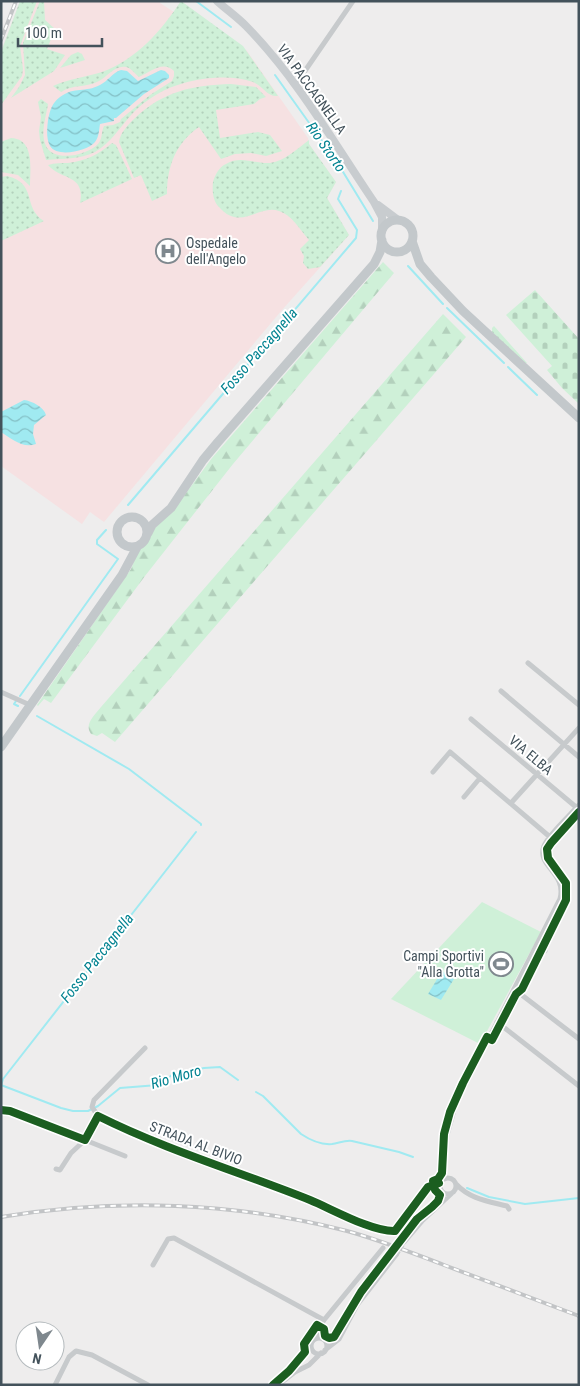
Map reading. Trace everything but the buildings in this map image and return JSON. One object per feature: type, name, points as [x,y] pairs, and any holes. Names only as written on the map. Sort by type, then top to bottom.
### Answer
[{"type":"main road","name":"VIA PACCAGNELLA","points":[[217,1],[245,26],[271,55],[333,139],[382,217],[382,236]]},
{"type":"main road","name":"VIA PACCAGNELLA","points":[[374,202],[398,220]]},
{"type":"main road","points":[[1,747],[125,570],[137,547],[144,542],[152,525],[170,508],[203,460],[218,442],[374,264],[380,252],[382,236],[387,224],[398,220],[410,227],[413,234],[412,241],[420,264]]},
{"type":"main road","points":[[382,236],[387,248],[420,264],[463,311],[579,418]]},
{"type":"main road","points":[[374,264],[407,248],[412,241]]},
{"type":"main road","points":[[125,570],[127,553],[118,535],[120,523],[129,518],[152,521],[159,518]]},
{"type":"main road","points":[[141,520],[146,526],[148,533]]},
{"type":"main road","points":[[124,544],[137,547]]},
{"type":"street","points":[[294,84],[298,81],[353,1]]},
{"type":"street","points":[[528,663],[579,705]]},
{"type":"street","points":[[501,691],[579,757]]},
{"type":"street","points":[[1,692],[30,705]]},
{"type":"street","name":"VIA ELBA","points":[[471,719],[578,806]]},
{"type":"street","points":[[511,803],[579,728]]},
{"type":"street","points":[[433,772],[450,752],[550,837]]},
{"type":"street","points":[[464,797],[480,778]]},
{"type":"street","points":[[444,1202],[442,1185],[447,1135],[452,1113],[560,899],[562,890],[560,882],[543,857],[543,847],[578,806]]},
{"type":"street","points":[[537,944],[545,950]]},
{"type":"street","points":[[514,989],[579,1039]]},
{"type":"street","points":[[498,1022],[579,1086]]},
{"type":"street","points":[[56,1169],[60,1170],[71,1153],[85,1140],[95,1112],[94,1100],[145,1048]]},
{"type":"street","points":[[1,1110],[10,1111],[125,1156]]},
{"type":"street","name":"STRADA AL BIVIO","points":[[95,1112],[122,1128],[163,1145],[310,1200],[376,1228],[389,1231],[395,1231],[426,1190],[442,1185]]},
{"type":"street","points":[[444,1168],[450,1178],[454,1179],[463,1192],[480,1200],[507,1206],[509,1209]]},
{"type":"street","points":[[442,1185],[450,1178]]},
{"type":"street","points":[[404,1242],[422,1221],[453,1192],[456,1184]]},
{"type":"street","points":[[442,1185],[447,1194],[463,1192]]},
{"type":"street","points":[[154,1265],[165,1243],[168,1239],[174,1238],[324,1320]]},
{"type":"street","points":[[318,1338],[317,1330],[324,1320],[383,1248]]},
{"type":"street","points":[[278,1385],[295,1372],[309,1365],[336,1342],[358,1305],[396,1255]]},
{"type":"street","points":[[309,1365],[312,1350],[311,1342],[318,1338],[336,1342]]},
{"type":"street","points":[[323,1352],[327,1345],[325,1340]]},
{"type":"street","points":[[312,1350],[316,1353],[323,1352]]},
{"type":"street","points":[[55,1385],[69,1357],[76,1351],[92,1355],[148,1385]]},
{"type":"shaded area","name":"Ospedale dell'Angelo","points":[[20,1],[160,1],[160,3],[174,12],[181,1],[247,51],[308,138],[309,144],[336,182],[327,198],[349,235],[282,310],[104,522],[90,512],[82,524],[1,466],[1,52]]},
{"type":"green space","points":[[20,1],[37,1],[20,46],[22,76],[1,105],[1,52]]},
{"type":"green space","points":[[40,1],[44,1],[45,20],[55,29],[47,49],[65,55],[54,71],[11,98],[25,75],[23,43]]},
{"type":"green space","points":[[181,1],[243,46],[278,96],[271,95],[253,82],[237,78],[210,78],[184,83],[163,91],[143,104],[111,139],[95,152],[77,158],[46,160],[39,131],[41,117],[38,102],[41,99],[48,104],[43,131],[46,146],[56,154],[71,156],[93,148],[100,142],[104,126],[120,122],[121,119],[150,95],[172,81],[174,71],[170,68],[157,68],[139,77],[130,69],[122,67],[115,69],[99,81],[89,85],[70,88],[61,92],[53,86],[102,72],[126,60],[147,43]]},
{"type":"green space","points":[[78,52],[82,54],[85,60],[60,68],[71,55]]},
{"type":"green space","points":[[231,84],[256,87],[266,97],[254,104],[216,110],[220,138],[258,132],[270,135],[282,151],[266,156],[251,153],[235,154],[221,159],[199,127],[184,140],[174,156],[167,184],[167,194],[152,201],[141,175],[134,178],[119,142],[123,132],[145,109],[167,96],[191,88]]},
{"type":"green space","points":[[11,138],[19,140],[28,149],[30,156],[30,186],[18,175],[1,172],[1,142]]},
{"type":"green space","points":[[309,140],[309,144],[336,182],[327,198],[349,235],[320,267],[308,269],[303,263],[304,256],[300,249],[309,240],[296,223],[279,211],[264,211],[242,217],[227,214],[217,205],[214,199],[213,182],[221,167],[232,161],[276,162],[291,154]]},
{"type":"green space","points":[[112,143],[116,145],[132,179],[80,203],[81,194],[76,182],[53,170],[48,165],[86,159],[97,154]]},
{"type":"green space","points":[[7,176],[17,179],[23,184],[33,209],[37,216],[44,221],[1,241],[1,177]]},
{"type":"green space","points":[[383,262],[394,273],[233,464],[145,576],[51,703],[44,699],[38,706],[131,569],[139,549],[147,542],[150,533],[175,508],[212,458]]},
{"type":"green space","points":[[535,290],[579,339],[579,404],[547,370],[552,366],[506,315]]},
{"type":"green space","points":[[443,314],[466,337],[115,742],[102,733],[97,736],[91,734],[89,723],[101,707]]},
{"type":"green space","points":[[494,326],[527,363],[492,332]]},
{"type":"green space","points":[[482,902],[541,932],[480,1044],[391,999]]},
{"type":"water","points":[[121,70],[127,71],[138,81],[161,70],[169,75],[169,78],[144,94],[114,118],[114,121],[100,124],[97,138],[91,145],[73,152],[54,150],[50,146],[47,130],[50,113],[55,102],[65,94],[75,90],[90,89],[100,85]]},
{"type":"water","points":[[24,400],[43,409],[46,415],[34,425],[33,434],[36,444],[22,444],[1,432],[1,412]]},
{"type":"water","points":[[442,971],[454,979],[441,1000],[428,994]]},
{"type":"waterway","name":"Rio Storto","points":[[196,1],[231,27]]},
{"type":"waterway","name":"Rio Storto","points":[[275,75],[337,162],[373,221]]},
{"type":"waterway","name":"Fosso Paccagnella","points":[[128,505],[356,238],[357,230],[338,199],[341,191]]},
{"type":"waterway","name":"Rio Storto","points":[[408,266],[443,304]]},
{"type":"waterway","name":"Rio Storto","points":[[447,308],[504,363]]},
{"type":"waterway","name":"Rio Storto","points":[[508,367],[537,395]]},
{"type":"waterway","name":"Fosso Paccagnella","points":[[20,696],[118,559],[97,544],[97,540],[106,530]]},
{"type":"waterway","name":"Fosso Paccagnella","points":[[16,701],[14,704],[18,706]]},
{"type":"waterway","name":"Fosso Paccagnella","points":[[37,716],[129,769],[201,825]]},
{"type":"waterway","name":"Fosso Paccagnella","points":[[1,1086],[3,1079],[196,832]]},
{"type":"waterway","name":"Rio Moro","points":[[1,1085],[61,1108],[73,1111],[88,1111],[98,1106],[120,1088],[158,1085],[172,1075],[204,1068],[220,1067],[238,1080]]},
{"type":"waterway","name":"Rio Moro","points":[[256,1092],[263,1096],[301,1134],[312,1140],[328,1144],[352,1141],[413,1157]]},
{"type":"waterway","name":"Rio Moro","points":[[467,1188],[489,1197],[525,1204],[579,1198]]},
{"type":"tunnel","points":[[396,1255],[404,1242]]},
{"type":"railway","points":[[1,40],[16,1]]},
{"type":"railway","points":[[1,1217],[44,1211],[131,1205],[219,1209],[305,1221],[372,1238],[579,1316]]},
{"type":"cycle path","points":[[273,1385],[289,1371],[305,1352],[304,1344],[317,1325],[324,1329],[325,1336],[329,1338],[334,1337],[361,1292],[417,1219],[438,1201],[440,1195],[435,1190],[433,1181],[438,1179],[442,1173],[444,1134],[450,1112],[487,1037],[492,1040],[516,994],[522,989],[566,900],[566,883],[548,858],[547,849],[579,812]]},
{"type":"cycle path","points":[[1,1110],[10,1111],[85,1140],[98,1116],[150,1140],[310,1200],[364,1224],[386,1230],[395,1231],[428,1187],[439,1183]]},
{"type":"place","name":"Ospedale dell'Angelo","points":[[168,251]]},
{"type":"place","name":"Campi Sportivi \"Alla Grotta\"","points":[[501,964]]}]
